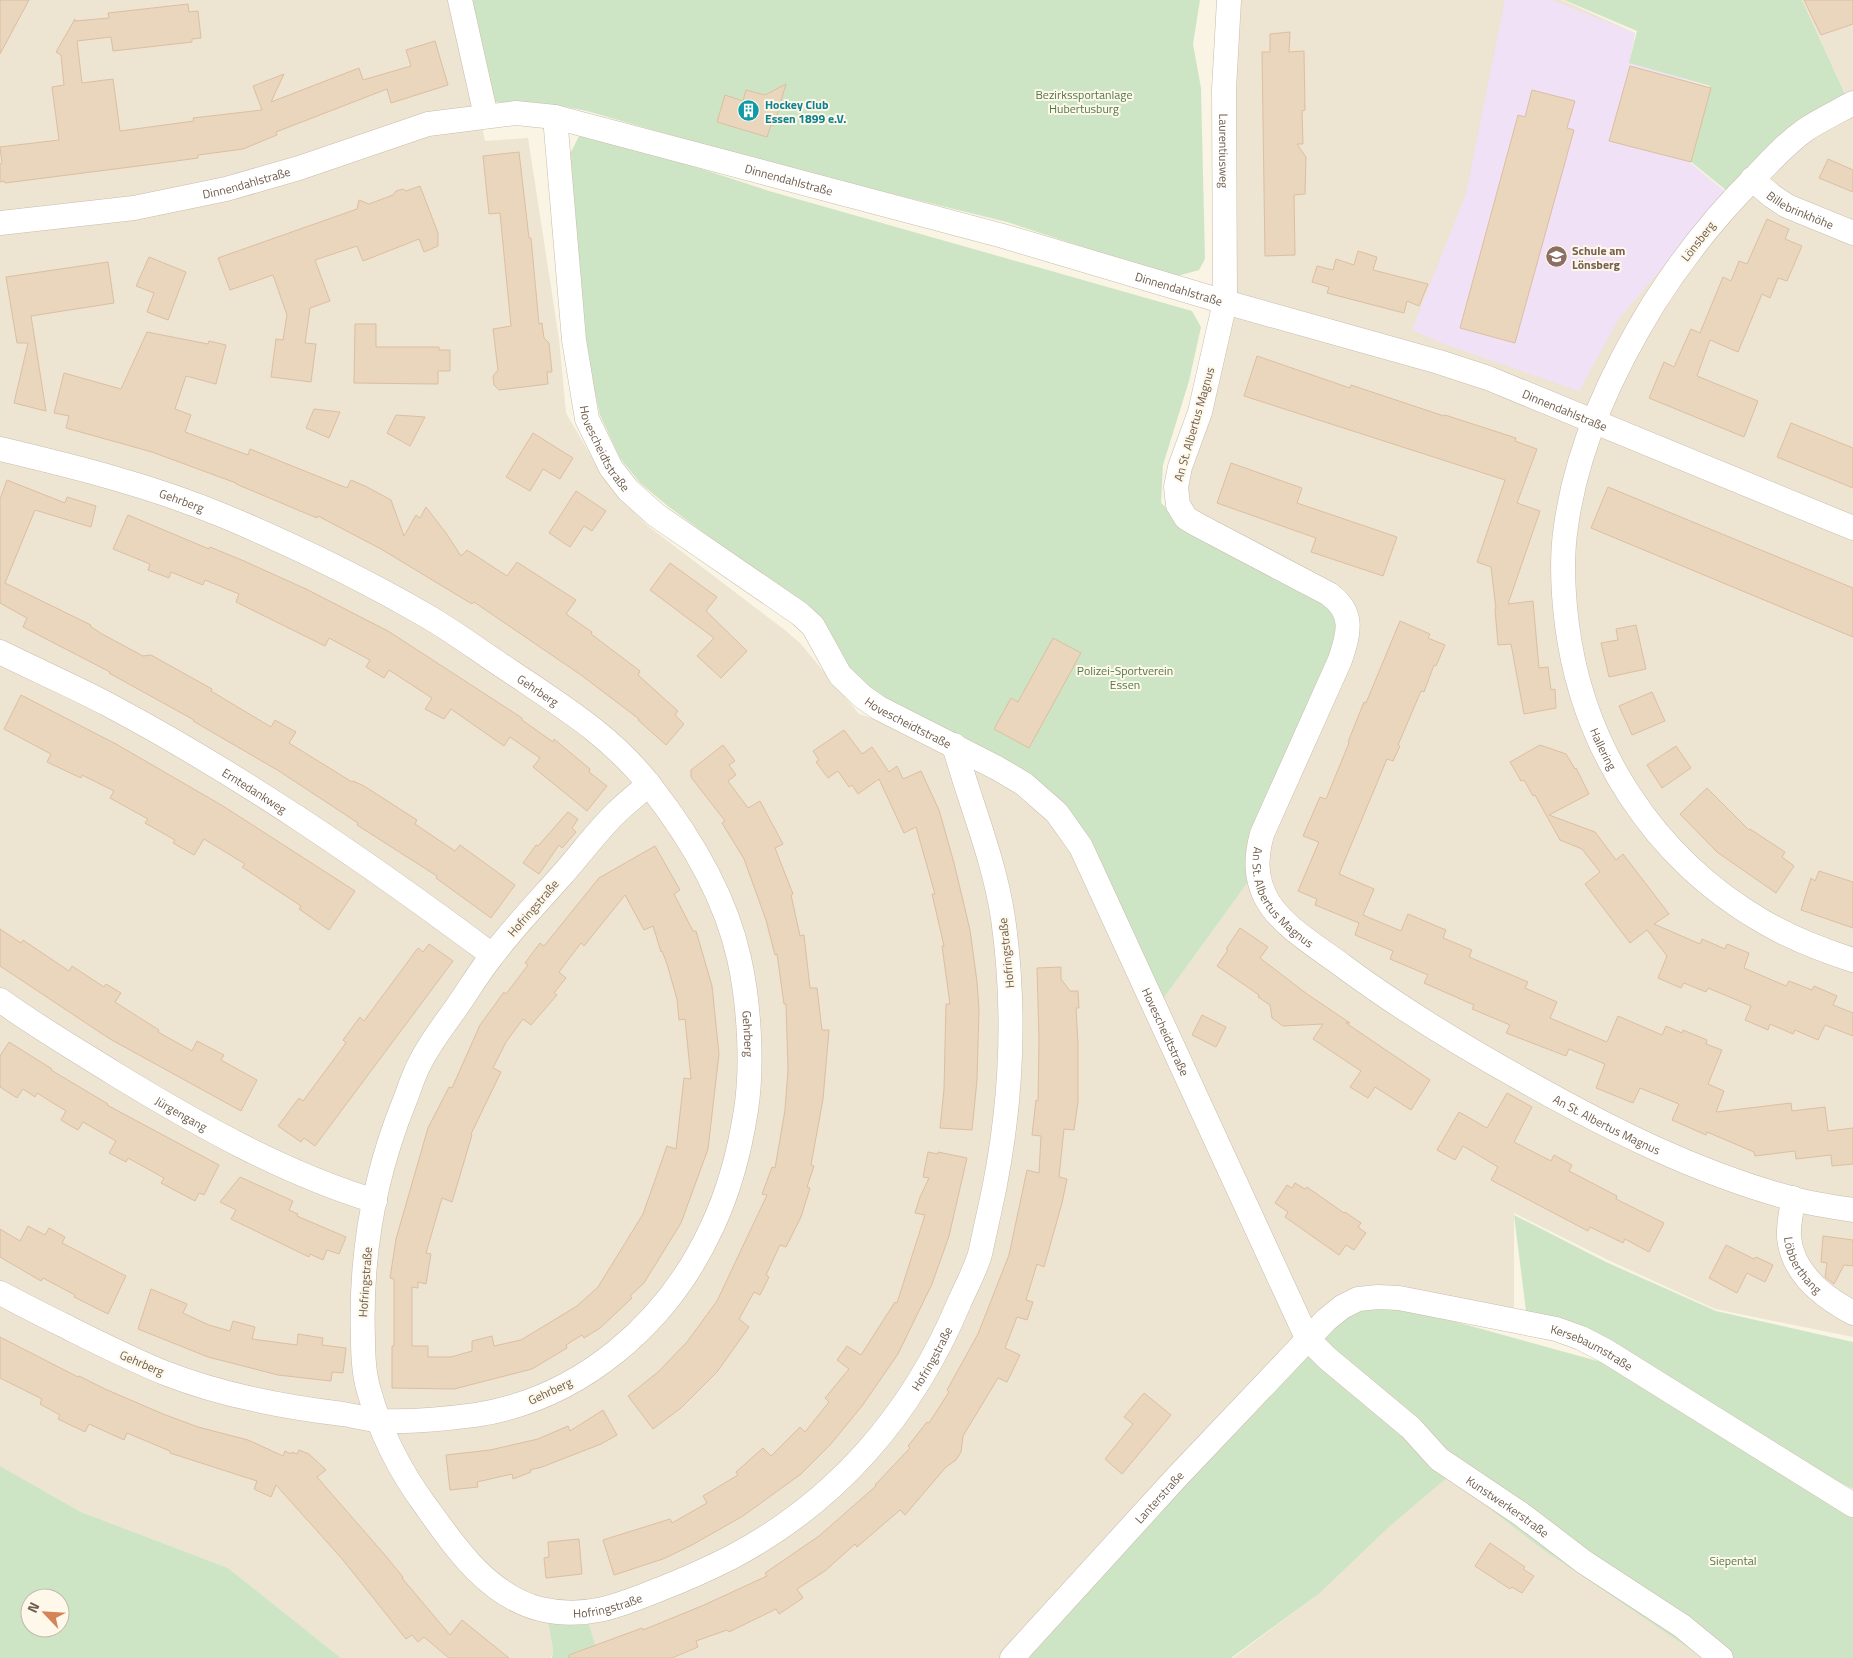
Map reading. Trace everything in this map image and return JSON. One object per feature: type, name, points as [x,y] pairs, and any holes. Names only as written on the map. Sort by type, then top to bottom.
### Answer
[{"type":"street","points":[[460,0],[486,116]]},
{"type":"street","name":"Laurentiusweg","points":[[1226,302],[1224,89],[1229,0]]},
{"type":"street","name":"Lönsberg","points":[[1594,422],[1638,330],[1670,277],[1702,234],[1780,151],[1806,130],[1853,103]]},
{"type":"street","name":"Dinnendahlstraße","points":[[0,223],[134,208],[226,189],[299,168],[428,124],[516,113],[556,117],[1004,236],[1226,302],[1430,359],[1488,378],[1853,528]]},
{"type":"street","name":"Hovescheidtstraße","points":[[556,117],[574,340],[586,419],[611,468],[628,490],[656,515],[800,614],[813,626],[840,675],[863,697],[1024,784],[1057,813],[1082,847],[1307,1338]]},
{"type":"street","name":"Billebrinkhöhe","points":[[1752,179],[1787,206],[1853,233]]},
{"type":"street","name":"An St. Albertus Magnus","points":[[1226,302],[1200,412],[1177,481],[1178,506],[1186,518],[1196,524],[1329,594],[1339,602],[1348,621],[1347,639],[1340,660],[1262,834],[1257,865],[1259,879],[1265,896],[1275,912],[1370,986],[1468,1050],[1570,1106],[1695,1166],[1733,1180],[1793,1198],[1853,1210]]},
{"type":"street","name":"Hallering","points":[[1594,422],[1583,448],[1572,490],[1565,529],[1563,569],[1571,650],[1579,686],[1605,755],[1650,823],[1672,849],[1706,881],[1733,903],[1762,922],[1799,940],[1853,960]]},
{"type":"street","name":"Gehrberg","points":[[0,449],[87,470],[168,496],[222,515],[328,564],[429,617],[600,733],[649,784],[702,861],[724,911],[739,957],[749,1051],[747,1105],[734,1165],[713,1226],[686,1274],[653,1318],[619,1350],[572,1382],[526,1403],[478,1414],[418,1421],[380,1420],[273,1403],[220,1391],[169,1374],[120,1354],[0,1293]]},
{"type":"street","name":"Erntedankweg","points":[[0,652],[109,705],[232,775],[317,829],[405,890],[492,955]]},
{"type":"street","name":"Hofringstraße","points":[[649,784],[616,812],[492,955],[421,1059],[389,1143],[375,1201],[364,1270],[362,1307],[363,1351],[367,1388],[400,1467],[444,1531],[472,1565],[492,1585],[516,1601],[538,1608],[566,1613],[588,1613],[617,1606],[702,1572],[751,1547],[822,1497],[867,1452],[909,1399],[946,1334],[979,1257],[999,1167],[1008,1098],[1012,1028],[1009,969],[1002,913],[988,850],[965,785],[954,745]]},
{"type":"street","name":"Jürgengang","points":[[0,1000],[147,1093],[238,1144],[332,1187],[375,1201]]},
{"type":"street","name":"Löbberthang","points":[[1793,1198],[1788,1235],[1792,1255],[1804,1275],[1822,1292],[1853,1313]]},
{"type":"street","name":"Kersebaumstraße","points":[[1307,1338],[1342,1307],[1358,1299],[1378,1297],[1399,1298],[1556,1329],[1581,1338],[1606,1351],[1853,1505]]},
{"type":"street","name":"Lanterstraße","points":[[1012,1658],[1307,1338]]},
{"type":"street","name":"Kunstwerkerstraße","points":[[1307,1338],[1327,1358],[1411,1428],[1439,1459],[1521,1514],[1584,1562],[1682,1626],[1721,1658]]},
{"type":"shaded area","points":[[0,0],[455,0],[485,141],[528,138],[559,339],[566,413],[602,475],[620,498],[648,526],[800,643],[859,714],[906,729],[1056,815],[1304,1339],[1012,1658],[599,1658],[587,1617],[547,1616],[553,1650],[551,1658],[341,1658],[228,1568],[81,1512],[0,1466]]},
{"type":"shaded area","points":[[1232,0],[1562,0],[1635,33],[1628,62],[1708,88],[1689,162],[1731,197],[1847,97],[1802,0],[1853,0],[1853,1337],[1715,1309],[1608,1260],[1514,1213],[1514,1312],[1308,1335],[1158,1006],[1256,871],[1351,618],[1345,590],[1202,516],[1191,506],[1187,491],[1190,471],[1208,415]]},
{"type":"shaded area","name":"Schule am Lönsberg","points":[[1505,0],[1552,0],[1635,33],[1630,62],[1709,87],[1689,162],[1726,192],[1618,320],[1579,391],[1444,344],[1412,330],[1466,194]]},
{"type":"shaded area","points":[[1448,1477],[1542,1549],[1703,1658],[1233,1658],[1320,1593],[1389,1527]]},
{"type":"green space","name":"Bezirkssportanlage Hubertusburg","points":[[468,0],[1200,0],[1193,44],[1201,88],[1205,259],[1199,270],[1174,277],[1007,222],[770,164],[587,111],[556,105],[492,102]]},
{"type":"green space","points":[[1564,0],[1802,0],[1847,98],[1727,191],[1690,161],[1710,86],[1629,63],[1637,31]]},
{"type":"green space","name":"Polizei-Sportverein Essen","points":[[579,136],[671,159],[769,191],[1192,311],[1201,327],[1189,381],[1163,465],[1161,503],[1178,518],[1336,601],[1344,634],[1256,871],[1158,1006],[1059,810],[870,698],[791,597],[669,507],[640,483],[620,458],[600,415],[583,339],[570,154]]},
{"type":"green space","points":[[1514,1215],[1606,1262],[1716,1311],[1853,1342],[1853,1489],[1799,1462],[1526,1311]]},
{"type":"green space","name":"Siepental","points":[[1398,1306],[1601,1362],[1688,1416],[1853,1513],[1853,1658],[1703,1658],[1542,1549],[1448,1477],[1389,1527],[1320,1593],[1231,1658],[1013,1658],[1343,1308]]},
{"type":"green space","points":[[0,1466],[81,1512],[228,1568],[341,1658],[0,1658]]},
{"type":"green space","points":[[547,1616],[587,1617],[599,1658],[552,1658],[553,1650]]},
{"type":"building","points":[[0,0],[29,0],[0,54]]},
{"type":"building","points":[[1804,0],[1853,0],[1853,24],[1821,35]]},
{"type":"building","points":[[188,4],[189,12],[198,11],[201,38],[192,39],[192,42],[113,51],[111,37],[77,41],[82,83],[113,79],[120,131],[194,121],[193,118],[262,110],[253,86],[284,74],[271,102],[359,68],[363,80],[411,66],[406,50],[435,41],[448,85],[391,103],[387,89],[276,132],[277,135],[243,149],[198,155],[198,158],[154,164],[5,183],[4,181],[0,182],[0,164],[2,163],[0,147],[59,140],[52,87],[64,85],[61,55],[56,52],[75,19],[75,21],[109,18],[108,13]]},
{"type":"building","points":[[1290,32],[1289,52],[1304,51],[1305,110],[1302,111],[1303,144],[1297,144],[1306,157],[1305,194],[1294,195],[1295,255],[1265,256],[1262,52],[1270,52],[1270,34]]},
{"type":"building","points":[[1630,66],[1711,88],[1691,162],[1609,141]]},
{"type":"building","name":"Hockey Club Essen 1899 e.V.","points":[[786,84],[774,125],[771,125],[767,137],[717,122],[725,95],[743,101],[746,90],[765,95]]},
{"type":"building","points":[[1532,90],[1575,101],[1567,128],[1574,130],[1515,343],[1460,328],[1518,115],[1525,117]]},
{"type":"building","points":[[519,152],[529,238],[531,238],[539,324],[542,323],[544,338],[549,343],[552,372],[547,372],[548,384],[499,390],[494,385],[493,376],[498,370],[493,329],[511,326],[500,213],[489,214],[483,156]]},
{"type":"building","points":[[1828,159],[1853,170],[1853,192],[1819,178]]},
{"type":"building","points":[[420,186],[438,233],[438,246],[424,252],[419,239],[363,261],[357,246],[315,260],[330,301],[310,308],[305,343],[316,344],[311,382],[271,377],[276,339],[283,340],[287,315],[273,275],[230,290],[218,258],[357,209],[359,200],[369,204],[393,195],[396,191],[403,189],[406,191]]},
{"type":"building","points":[[1767,219],[1789,229],[1785,239],[1802,246],[1787,281],[1778,278],[1770,298],[1762,294],[1738,352],[1710,340],[1697,376],[1758,401],[1744,437],[1649,398],[1664,362],[1674,367],[1691,329],[1700,333],[1723,277],[1731,281],[1739,261],[1747,264]]},
{"type":"building","points":[[1358,251],[1377,257],[1373,270],[1428,284],[1419,306],[1407,301],[1404,313],[1327,293],[1329,287],[1312,282],[1317,266],[1333,270],[1336,259],[1354,265]]},
{"type":"building","points":[[149,257],[186,272],[168,320],[147,312],[154,293],[136,286]]},
{"type":"building","points":[[108,262],[114,303],[31,316],[46,411],[14,403],[28,343],[17,343],[6,277]]},
{"type":"building","points":[[355,324],[376,324],[376,347],[439,347],[439,350],[450,350],[450,371],[438,371],[438,384],[354,383]]},
{"type":"building","points":[[147,332],[208,344],[209,341],[226,345],[216,384],[186,376],[175,409],[191,415],[185,432],[248,455],[250,449],[347,488],[351,480],[367,487],[391,500],[404,536],[416,515],[420,518],[426,507],[461,556],[467,550],[507,576],[517,562],[576,600],[566,614],[592,632],[591,634],[640,671],[638,675],[678,711],[675,715],[684,724],[666,745],[639,719],[581,675],[474,602],[472,604],[381,549],[318,516],[317,518],[236,483],[152,452],[66,428],[69,416],[54,413],[64,373],[121,389]]},
{"type":"building","points":[[1257,356],[1350,388],[1351,385],[1516,438],[1515,441],[1537,449],[1517,503],[1540,511],[1508,604],[1533,601],[1539,668],[1548,667],[1551,690],[1555,689],[1556,708],[1524,714],[1511,644],[1498,645],[1491,567],[1477,562],[1505,480],[1244,396]]},
{"type":"building","points":[[314,409],[340,412],[329,438],[306,428]]},
{"type":"building","points":[[396,415],[425,417],[410,446],[387,433]]},
{"type":"building","points":[[1791,423],[1853,448],[1853,488],[1777,457]]},
{"type":"building","points":[[533,433],[573,458],[560,479],[543,469],[530,491],[506,477]]},
{"type":"building","points":[[1231,463],[1302,488],[1297,503],[1397,537],[1383,576],[1311,552],[1316,538],[1217,503]]},
{"type":"building","points":[[7,480],[65,503],[67,497],[96,506],[91,527],[35,510],[5,583],[91,625],[102,634],[143,656],[151,655],[212,689],[211,691],[271,727],[275,720],[296,732],[289,743],[352,782],[364,786],[417,820],[415,824],[455,851],[460,845],[515,885],[491,918],[436,878],[437,876],[357,825],[358,823],[279,771],[110,672],[23,627],[27,618],[0,603],[0,499]]},
{"type":"building","points":[[1608,487],[1853,588],[1853,637],[1591,528]]},
{"type":"building","points":[[576,491],[606,511],[592,531],[584,526],[570,547],[549,533]]},
{"type":"building","points":[[128,515],[209,549],[210,547],[244,561],[306,589],[388,631],[522,718],[522,720],[553,742],[554,739],[607,786],[587,811],[533,767],[540,758],[510,737],[504,746],[451,709],[444,719],[425,709],[432,698],[389,670],[384,678],[366,667],[370,660],[329,638],[325,646],[236,602],[239,594],[205,580],[203,585],[171,572],[169,578],[148,570],[150,564],[113,549]]},
{"type":"building","points":[[670,563],[717,597],[706,611],[747,651],[721,678],[697,656],[714,638],[650,590]]},
{"type":"building","points":[[1400,621],[1430,634],[1428,638],[1445,645],[1436,666],[1434,665],[1424,692],[1421,691],[1393,761],[1387,759],[1339,874],[1374,889],[1363,915],[1401,931],[1408,914],[1446,930],[1443,938],[1472,950],[1469,957],[1528,982],[1525,988],[1557,1002],[1550,1018],[1607,1042],[1618,1016],[1662,1035],[1666,1026],[1682,1033],[1683,1030],[1707,1040],[1706,1044],[1722,1050],[1708,1084],[1724,1091],[1716,1112],[1791,1103],[1792,1111],[1825,1107],[1828,1131],[1853,1128],[1853,1164],[1832,1166],[1831,1155],[1796,1159],[1795,1151],[1755,1156],[1754,1152],[1707,1132],[1706,1135],[1672,1120],[1679,1104],[1640,1088],[1633,1103],[1596,1088],[1605,1064],[1569,1049],[1566,1056],[1506,1033],[1510,1025],[1472,1009],[1474,1005],[1424,983],[1428,975],[1390,959],[1393,951],[1355,935],[1359,923],[1315,905],[1317,899],[1298,891],[1319,842],[1303,836],[1320,797],[1326,799],[1364,702],[1366,703]]},
{"type":"building","points":[[1636,625],[1646,669],[1609,677],[1601,643],[1618,640],[1616,629]]},
{"type":"building","points":[[1053,638],[1081,653],[1029,748],[994,729],[1011,698],[1018,702]]},
{"type":"building","points":[[1652,692],[1665,721],[1632,735],[1619,706]]},
{"type":"building","points":[[21,695],[116,744],[223,806],[355,891],[329,930],[299,909],[301,906],[242,867],[245,864],[204,839],[194,855],[173,843],[175,840],[145,823],[148,819],[110,798],[114,791],[82,775],[81,778],[47,762],[51,754],[4,729]]},
{"type":"building","points":[[844,730],[862,754],[872,747],[889,772],[897,766],[903,779],[921,771],[939,810],[970,930],[977,982],[979,1009],[977,1080],[972,1130],[940,1128],[944,1089],[946,1004],[950,1004],[942,946],[944,946],[932,894],[935,894],[916,827],[904,833],[879,779],[858,794],[852,785],[849,787],[838,771],[828,778],[816,762],[819,760],[813,751]]},
{"type":"building","points":[[723,745],[735,761],[729,765],[736,775],[728,781],[748,808],[760,801],[783,844],[775,848],[793,894],[791,895],[800,936],[804,935],[810,988],[817,988],[822,1030],[829,1030],[823,1099],[811,1165],[814,1166],[807,1187],[810,1188],[801,1217],[786,1247],[780,1245],[766,1275],[769,1277],[760,1295],[754,1292],[739,1319],[749,1327],[717,1372],[681,1408],[653,1429],[628,1396],[658,1372],[687,1342],[717,1301],[767,1195],[762,1194],[772,1167],[775,1168],[785,1110],[788,1070],[786,1004],[784,1004],[777,954],[775,955],[766,920],[744,859],[722,823],[725,821],[691,777],[691,770]]},
{"type":"building","points":[[1540,745],[1566,754],[1576,768],[1589,794],[1549,815],[1595,832],[1616,860],[1623,854],[1669,914],[1654,924],[1700,944],[1702,939],[1725,949],[1727,944],[1749,953],[1744,968],[1786,986],[1789,981],[1812,990],[1814,986],[1837,996],[1833,1005],[1853,1013],[1853,1036],[1825,1025],[1818,1040],[1795,1030],[1793,1034],[1770,1024],[1768,1030],[1745,1020],[1751,1006],[1708,988],[1706,992],[1684,983],[1681,988],[1658,978],[1667,956],[1647,930],[1630,943],[1585,884],[1600,872],[1582,849],[1560,840],[1535,795],[1533,796],[1524,780],[1521,781],[1510,762]]},
{"type":"building","points":[[1676,746],[1691,768],[1662,788],[1647,765]]},
{"type":"building","points":[[1707,788],[1749,830],[1785,852],[1782,857],[1794,866],[1776,893],[1717,852],[1680,814]]},
{"type":"building","points":[[568,812],[578,819],[572,828],[576,832],[562,848],[559,845],[539,874],[523,863],[536,845],[538,846]]},
{"type":"building","points":[[655,846],[680,890],[674,894],[693,931],[696,931],[712,986],[719,1054],[708,1149],[681,1223],[644,1283],[630,1296],[632,1298],[600,1328],[584,1338],[582,1335],[566,1345],[567,1348],[532,1369],[454,1389],[392,1388],[394,1279],[390,1278],[396,1239],[428,1128],[449,1087],[452,1088],[480,1025],[504,992],[506,994],[528,965],[525,963],[540,943],[544,946],[599,878]],"holes":[[[625,895],[644,930],[653,926],[677,999],[679,1020],[685,1019],[691,1079],[684,1078],[676,1149],[667,1146],[643,1214],[598,1287],[577,1306],[521,1340],[494,1346],[492,1336],[472,1341],[472,1351],[451,1357],[428,1357],[428,1346],[412,1346],[412,1287],[418,1288],[418,1282],[426,1284],[431,1254],[426,1253],[442,1198],[452,1202],[471,1134],[501,1072],[493,1068],[506,1042],[523,1019],[531,1025],[557,995],[554,993],[566,978],[559,972],[581,943],[584,946]]]},
{"type":"building","points":[[1819,871],[1853,882],[1853,928],[1801,910],[1811,878],[1815,881]]},
{"type":"building","points":[[1240,928],[1268,947],[1260,958],[1307,994],[1350,1023],[1346,1023],[1430,1080],[1411,1110],[1375,1087],[1368,1098],[1350,1087],[1361,1071],[1313,1039],[1323,1024],[1283,1026],[1272,1018],[1270,1005],[1258,997],[1259,995],[1217,966]]},
{"type":"building","points":[[0,929],[21,943],[23,940],[69,971],[72,966],[104,987],[106,984],[121,993],[115,1002],[159,1030],[158,1032],[192,1051],[197,1041],[224,1055],[221,1060],[257,1080],[241,1111],[110,1039],[0,966]]},
{"type":"building","points":[[429,944],[453,961],[315,1146],[304,1138],[301,1142],[278,1126],[299,1098],[303,1101],[346,1043],[343,1040],[360,1017],[364,1021],[418,948],[423,952]]},
{"type":"building","points":[[1061,967],[1061,979],[1070,991],[1078,991],[1079,1008],[1076,1008],[1078,1101],[1074,1130],[1064,1129],[1059,1177],[1067,1179],[1062,1203],[1044,1267],[1037,1264],[1026,1300],[1033,1302],[1027,1320],[1017,1317],[1005,1348],[1020,1355],[1007,1382],[998,1378],[963,1436],[961,1452],[956,1460],[946,1467],[905,1515],[900,1510],[857,1547],[855,1544],[825,1571],[797,1589],[803,1598],[779,1614],[776,1609],[729,1632],[727,1630],[696,1641],[698,1647],[672,1658],[569,1658],[569,1655],[642,1628],[643,1630],[767,1576],[765,1573],[819,1536],[876,1486],[910,1448],[908,1446],[927,1422],[929,1423],[949,1392],[947,1390],[978,1334],[1009,1255],[1027,1170],[1039,1173],[1041,1136],[1032,1135],[1036,1100],[1038,1101],[1037,968]]},
{"type":"building","points":[[1202,1015],[1226,1027],[1216,1047],[1192,1035]]},
{"type":"building","points":[[9,1042],[107,1105],[219,1165],[204,1195],[199,1193],[195,1201],[161,1183],[164,1178],[128,1158],[126,1162],[109,1153],[116,1141],[83,1122],[78,1130],[69,1125],[61,1120],[66,1111],[37,1093],[35,1097],[23,1089],[17,1098],[0,1087],[0,1056]]},
{"type":"building","points":[[1507,1093],[1532,1107],[1514,1142],[1551,1161],[1554,1155],[1572,1165],[1569,1171],[1617,1196],[1616,1199],[1664,1223],[1649,1252],[1625,1239],[1623,1243],[1590,1227],[1588,1231],[1491,1180],[1498,1167],[1463,1146],[1455,1160],[1437,1150],[1459,1112],[1487,1128]]},
{"type":"building","points":[[928,1152],[938,1154],[938,1152],[967,1158],[949,1236],[932,1284],[898,1354],[862,1406],[830,1445],[801,1474],[743,1516],[663,1559],[614,1575],[603,1540],[670,1519],[672,1523],[707,1503],[703,1496],[738,1475],[736,1472],[763,1448],[771,1456],[800,1427],[805,1432],[829,1402],[825,1398],[849,1369],[837,1360],[847,1346],[861,1355],[895,1302],[897,1303],[925,1215],[915,1213],[929,1178],[923,1177]]},
{"type":"building","points":[[240,1177],[293,1201],[289,1210],[298,1214],[297,1216],[346,1237],[339,1254],[327,1250],[323,1260],[310,1254],[309,1257],[231,1219],[236,1210],[220,1202]]},
{"type":"building","points":[[1295,1183],[1305,1189],[1307,1187],[1361,1223],[1358,1227],[1366,1233],[1354,1250],[1346,1245],[1339,1255],[1285,1217],[1288,1212],[1275,1203],[1287,1185],[1292,1188]]},
{"type":"building","points":[[28,1226],[45,1235],[49,1228],[65,1237],[62,1243],[126,1276],[108,1314],[74,1297],[75,1295],[43,1278],[41,1281],[0,1257],[0,1229],[20,1241]]},
{"type":"building","points":[[1823,1236],[1853,1240],[1853,1266],[1844,1265],[1834,1284],[1825,1277],[1827,1263],[1821,1262]]},
{"type":"building","points":[[1726,1245],[1754,1259],[1756,1257],[1773,1265],[1765,1282],[1747,1273],[1737,1293],[1709,1278]]},
{"type":"building","points":[[151,1289],[187,1304],[183,1313],[209,1325],[230,1331],[233,1321],[255,1327],[252,1339],[297,1345],[298,1334],[323,1338],[322,1345],[346,1348],[343,1373],[332,1372],[331,1381],[278,1375],[208,1357],[138,1329]]},
{"type":"building","points":[[0,1337],[78,1377],[163,1414],[198,1427],[248,1440],[283,1456],[285,1451],[297,1454],[299,1450],[309,1454],[326,1470],[317,1477],[384,1554],[450,1635],[462,1620],[509,1658],[449,1658],[424,1637],[418,1642],[412,1635],[406,1639],[343,1560],[276,1485],[271,1497],[254,1489],[257,1481],[170,1453],[170,1451],[127,1433],[124,1440],[89,1424],[85,1432],[58,1419],[60,1415],[40,1404],[42,1399],[0,1378]]},
{"type":"building","points":[[1144,1393],[1171,1415],[1122,1474],[1105,1459],[1133,1424],[1124,1417]]},
{"type":"building","points":[[603,1410],[617,1435],[601,1444],[530,1470],[531,1472],[513,1479],[512,1474],[477,1482],[478,1487],[450,1490],[446,1455],[490,1450],[538,1439],[568,1426],[570,1431]]},
{"type":"building","points":[[579,1539],[582,1574],[546,1578],[544,1558],[549,1557],[548,1542]]},
{"type":"building","points":[[1490,1543],[1525,1567],[1523,1569],[1534,1576],[1522,1593],[1512,1587],[1510,1589],[1475,1566]]},
{"type":"place","name":"Hockey Club Essen 1899 e.V.","points":[[749,111]]},
{"type":"place","name":"Schule am Lönsberg","points":[[1556,257]]}]
